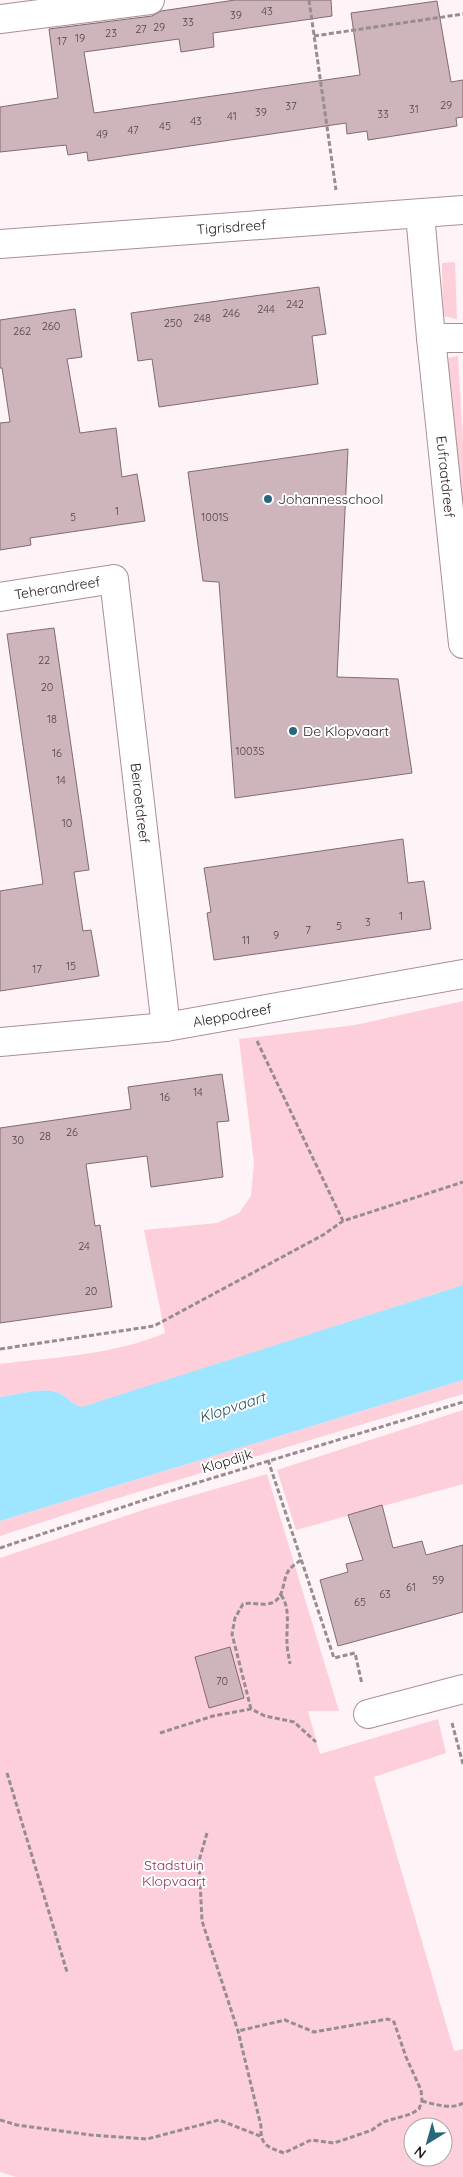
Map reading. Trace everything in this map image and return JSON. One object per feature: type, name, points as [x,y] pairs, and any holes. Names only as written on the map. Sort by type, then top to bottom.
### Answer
[{"type":"street","points":[[0,19],[150,0]]},
{"type":"street","name":"Tigrisdreef","points":[[0,244],[463,210]]},
{"type":"street","name":"Eufraatdreef","points":[[420,214],[463,644]]},
{"type":"street","points":[[431,338],[463,338]]},
{"type":"street","name":"Teherandreef","points":[[0,598],[114,579]]},
{"type":"street","name":"Beiroetdreef","points":[[114,579],[166,1027]]},
{"type":"street","name":"Aleppodreef","points":[[0,1042],[166,1027],[244,1015],[463,974]]},
{"type":"street","points":[[368,1714],[453,1691]]},
{"type":"path","points":[[309,0],[340,220]]},
{"type":"path","points":[[314,36],[463,14]]},
{"type":"path","points":[[244,1015],[343,1221]]},
{"type":"path","points":[[0,1349],[154,1326],[323,1235],[343,1221],[463,1182]]},
{"type":"path","name":"Klopdijk","points":[[0,1548],[268,1460],[463,1402]]},
{"type":"path","points":[[268,1460],[334,1658],[355,1653],[368,1714]]},
{"type":"path","points":[[251,1709],[232,1634],[234,1618],[243,1604],[250,1602],[268,1604],[281,1595],[289,1569],[301,1560]]},
{"type":"path","points":[[281,1595],[286,1610],[287,1644],[290,1664]]},
{"type":"path","points":[[453,1691],[463,1764]]},
{"type":"path","points":[[160,1733],[213,1716],[251,1709],[266,1716],[294,1722],[316,1742]]},
{"type":"path","points":[[7,1773],[67,1972]]},
{"type":"path","points":[[208,1833],[199,1861],[202,1920],[238,2031],[261,2126],[260,2136]]},
{"type":"path","points":[[0,2120],[17,2126],[91,2135],[147,2139],[220,2120],[260,2136],[265,2144],[284,2153],[311,2140],[334,2143],[372,2130],[393,2117],[411,2114],[419,2109],[422,2101],[418,2083],[406,2057],[394,2022],[388,2019],[314,2032],[285,2020],[238,2031]]},
{"type":"path","points":[[422,2101],[444,2106],[460,2106],[463,2103]]},
{"type":"green space","points":[[455,262],[457,319],[443,316],[442,263]]},
{"type":"green space","points":[[458,356],[463,442],[463,516],[447,358]]},
{"type":"green space","points":[[463,1001],[463,1285],[82,1408],[59,1393],[46,1390],[0,1397],[0,1364],[104,1351],[165,1333],[144,1230],[217,1223],[239,1213],[251,1196],[254,1163],[239,1039],[355,1025]]},
{"type":"green space","points":[[463,1380],[463,1394],[95,1505],[0,1536],[0,1521]]},
{"type":"green space","points":[[463,1410],[463,1484],[296,1530],[277,1470]]},
{"type":"green space","name":"Stadstuin Klopvaart","points":[[267,1474],[339,1711],[308,1711],[320,1754],[438,1719],[446,1753],[374,1777],[454,2051],[463,2049],[463,2177],[16,2177],[0,2172],[0,1558],[146,1509]]},
{"type":"water","name":"Klopvaart","points":[[463,1285],[463,1380],[0,1521],[0,1397],[46,1390],[62,1395],[75,1405],[82,1407]]},
{"type":"building","points":[[235,0],[331,0],[332,16],[213,33],[214,47],[181,52],[179,39],[84,52],[94,113],[360,75],[351,13],[437,1],[451,82],[463,80],[463,117],[456,118],[457,126],[368,140],[367,131],[347,134],[346,123],[88,161],[87,152],[68,155],[66,145],[0,152],[0,107],[58,98],[49,29],[152,16],[161,11]]},
{"type":"building","points":[[319,287],[326,334],[312,336],[318,384],[159,407],[152,359],[138,361],[131,313]]},
{"type":"building","points":[[75,309],[82,357],[67,359],[80,433],[116,428],[122,477],[137,474],[145,521],[30,538],[31,545],[0,550],[0,423],[10,422],[2,368],[0,368],[0,320]]},
{"type":"building","points":[[348,449],[337,677],[398,679],[412,773],[235,798],[219,582],[203,581],[188,472]]},
{"type":"building","points":[[54,628],[89,870],[74,872],[83,931],[91,930],[99,976],[0,991],[0,891],[43,884],[7,634]]},
{"type":"building","points":[[403,839],[408,883],[424,881],[431,929],[214,960],[207,913],[211,912],[204,868]]},
{"type":"building","points":[[222,1074],[229,1121],[217,1122],[223,1177],[151,1187],[147,1156],[86,1164],[95,1226],[100,1225],[112,1307],[0,1323],[0,1128],[131,1109],[128,1087]]},
{"type":"building","points":[[382,1505],[393,1548],[422,1541],[426,1555],[463,1545],[463,1612],[338,1646],[320,1580],[348,1572],[346,1564],[363,1560],[348,1515]]},
{"type":"building","points":[[230,1647],[244,1698],[209,1708],[195,1657]]},
{"type":"place","name":"Johannesschool","points":[[268,499]]},
{"type":"place","name":"De Klopvaart","points":[[293,731]]}]
